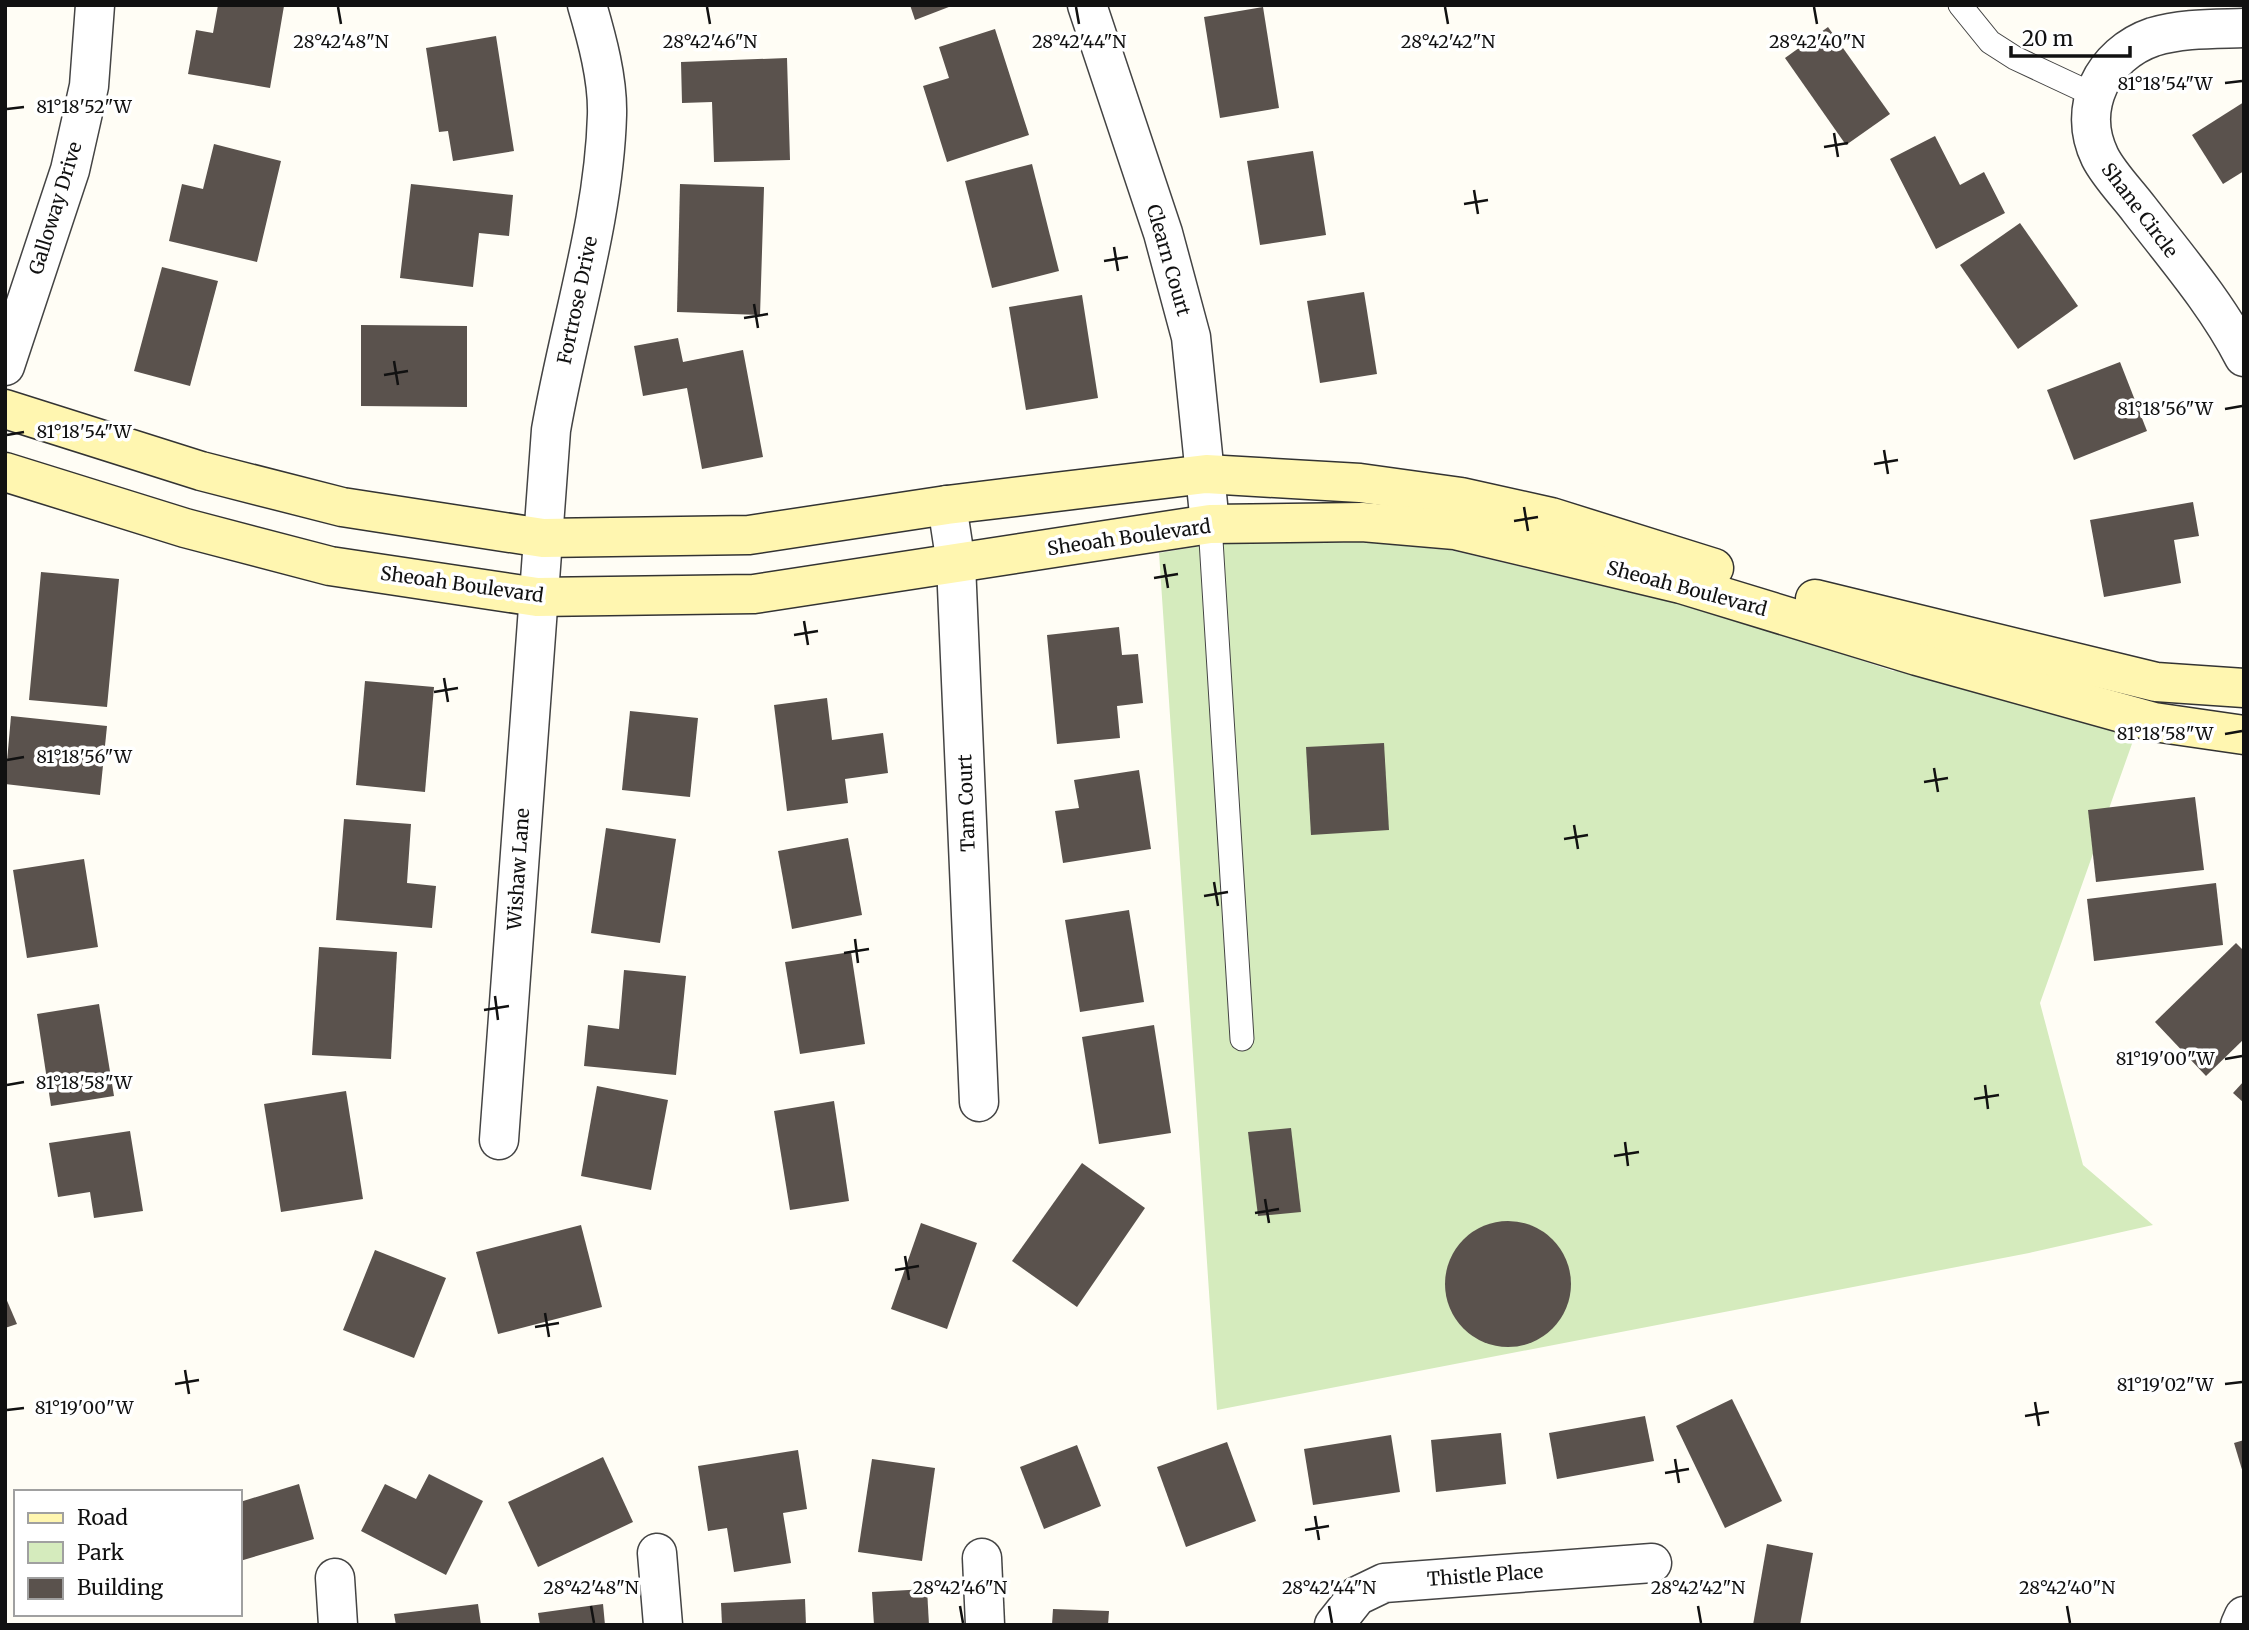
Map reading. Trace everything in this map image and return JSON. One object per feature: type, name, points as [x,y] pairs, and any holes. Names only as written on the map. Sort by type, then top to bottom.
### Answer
[{"type":"street","name":"Galloway Drive","points":[[5,366],[70,170],[89,86],[95,5]]},
{"type":"street","name":"Fortrose Drive","points":[[537,597],[551,430],[564,356],[601,189],[607,112],[597,40],[587,5]]},
{"type":"street","name":"Clearn Court","points":[[1087,5],[1163,233],[1191,337],[1210,524]]},
{"type":"street","points":[[2094,95],[2099,81],[2121,55],[2153,37],[2189,30],[2244,28]]},
{"type":"street","name":"Shane Circle","points":[[2094,95],[2091,114],[2100,157],[2227,324],[2244,357]]},
{"type":"street","name":"Sheoah Boulevard","points":[[5,410],[201,471],[342,507],[542,538],[749,535],[947,505],[1206,474],[1360,483],[1455,530],[1547,534],[1682,584],[1811,610],[1884,631],[2154,722],[2244,735]]},
{"type":"street","name":"Sheoah Boulevard","points":[[5,472],[185,528],[330,566],[537,597],[754,594],[1210,524],[1362,522],[1412,508]]},
{"type":"street","name":"Tam Court","points":[[947,505],[956,564],[979,1101]]},
{"type":"street","name":"Wishaw Lane","points":[[499,1140],[537,597]]},
{"type":"street","name":"Sheoah Boulevard","points":[[1884,631],[2156,682],[2244,688]]},
{"type":"street","points":[[657,1553],[663,1625]]},
{"type":"street","points":[[982,1558],[985,1625]]},
{"type":"street","name":"Thistle Place","points":[[1334,1625],[1357,1596],[1384,1583],[1652,1563]]},
{"type":"street","points":[[335,1578],[338,1625]]},
{"type":"street","points":[[2240,1625],[2244,1616]]},
{"type":"lane","points":[[1959,5],[1998,47],[2094,95]]},
{"type":"lane","points":[[1210,524],[1242,1039]]},
{"type":"green space","points":[[1361,542],[1450,550],[1675,603],[1893,671],[2161,662],[2040,1003],[2083,1165],[2153,1225],[2029,1253],[1217,1410],[1159,553],[1212,544]]},
{"type":"building","points":[[218,5],[284,6],[270,88],[188,74],[196,30],[213,33]]},
{"type":"building","points":[[910,5],[954,5],[915,20]]},
{"type":"building","points":[[1263,7],[1279,108],[1220,118],[1204,17]]},
{"type":"building","points":[[1828,27],[1890,114],[1846,145],[1785,58]]},
{"type":"building","points":[[995,29],[1029,135],[947,162],[923,86],[949,78],[939,47]]},
{"type":"building","points":[[496,36],[514,151],[453,161],[448,131],[439,132],[426,48]]},
{"type":"building","points":[[787,58],[790,160],[714,162],[712,102],[682,103],[681,62]]},
{"type":"building","points":[[2244,102],[2244,171],[2223,184],[2192,135]]},
{"type":"building","points":[[1935,136],[1960,185],[1984,172],[2005,213],[1936,249],[1890,159]]},
{"type":"building","points":[[214,144],[281,161],[257,262],[169,241],[182,184],[203,189]]},
{"type":"building","points":[[1313,151],[1326,235],[1260,245],[1247,161]]},
{"type":"building","points":[[1032,164],[1059,271],[992,288],[965,181]]},
{"type":"building","points":[[411,184],[513,195],[509,236],[479,233],[473,287],[400,278]]},
{"type":"building","points":[[680,184],[764,187],[760,315],[677,312]]},
{"type":"building","points":[[2020,223],[2078,306],[2018,349],[1960,265]]},
{"type":"building","points":[[162,267],[218,281],[190,386],[134,371]]},
{"type":"building","points":[[1364,292],[1377,374],[1320,383],[1307,301]]},
{"type":"building","points":[[1082,295],[1098,398],[1026,410],[1009,307]]},
{"type":"building","points":[[361,325],[467,326],[467,407],[361,406]]},
{"type":"building","points":[[678,338],[683,362],[743,350],[763,457],[702,469],[687,388],[643,396],[634,346]]},
{"type":"building","points":[[2120,362],[2147,431],[2074,460],[2047,390]]},
{"type":"building","points":[[2193,502],[2199,536],[2174,540],[2181,583],[2104,597],[2090,520]]},
{"type":"building","points":[[41,572],[119,579],[107,707],[29,700]]},
{"type":"building","points":[[1119,627],[1122,655],[1138,654],[1143,703],[1117,706],[1120,738],[1057,744],[1047,635]]},
{"type":"building","points":[[365,681],[434,687],[425,792],[356,785]]},
{"type":"building","points":[[827,698],[832,740],[883,733],[888,773],[845,779],[848,803],[787,811],[774,705]]},
{"type":"building","points":[[630,711],[698,718],[690,797],[622,790]]},
{"type":"building","points":[[11,716],[107,726],[100,795],[5,784]]},
{"type":"building","points":[[1384,743],[1389,830],[1311,835],[1306,747]]},
{"type":"building","points":[[1139,770],[1151,849],[1063,863],[1055,811],[1079,808],[1074,780]]},
{"type":"building","points":[[2195,797],[2204,870],[2096,882],[2088,810]]},
{"type":"building","points":[[344,819],[411,824],[407,883],[436,886],[432,928],[336,920]]},
{"type":"building","points":[[606,828],[676,839],[660,943],[591,933]]},
{"type":"building","points":[[848,838],[862,915],[792,929],[778,851]]},
{"type":"building","points":[[84,859],[98,947],[27,958],[13,870]]},
{"type":"building","points":[[2216,883],[2223,945],[2094,961],[2087,899]]},
{"type":"building","points":[[1129,910],[1144,1002],[1080,1012],[1065,920]]},
{"type":"building","points":[[2236,943],[2244,951],[2244,1039],[2206,1076],[2155,1022]]},
{"type":"building","points":[[319,947],[397,952],[391,1059],[312,1055]]},
{"type":"building","points":[[851,952],[865,1044],[800,1054],[785,962]]},
{"type":"building","points":[[624,970],[686,976],[676,1075],[584,1066],[588,1025],[619,1029]]},
{"type":"building","points":[[99,1004],[114,1096],[51,1106],[37,1014]]},
{"type":"building","points":[[1154,1025],[1171,1133],[1099,1144],[1082,1037]]},
{"type":"building","points":[[2244,1081],[2244,1103],[2233,1093]]},
{"type":"building","points":[[597,1086],[668,1100],[651,1190],[581,1176]]},
{"type":"building","points":[[346,1091],[363,1199],[281,1212],[264,1104]]},
{"type":"building","points":[[834,1101],[849,1201],[790,1210],[774,1111]]},
{"type":"building","points":[[1291,1128],[1301,1212],[1258,1216],[1248,1132]]},
{"type":"building","points":[[130,1131],[143,1211],[94,1218],[90,1192],[58,1197],[49,1143]]},
{"type":"building","points":[[1082,1163],[1145,1208],[1077,1307],[1012,1261]]},
{"type":"building","points":[[1508,1221],[1532,1226],[1553,1239],[1566,1260],[1571,1284],[1566,1308],[1553,1329],[1532,1342],[1508,1347],[1484,1342],[1463,1329],[1450,1308],[1445,1284],[1450,1260],[1463,1239],[1484,1226]]},
{"type":"building","points":[[921,1223],[977,1243],[947,1329],[891,1309]]},
{"type":"building","points":[[581,1225],[602,1307],[498,1334],[476,1252]]},
{"type":"building","points":[[375,1250],[446,1278],[414,1358],[343,1330]]},
{"type":"building","points":[[5,1296],[17,1324],[5,1328]]},
{"type":"building","points":[[1732,1399],[1782,1501],[1725,1528],[1676,1426]]},
{"type":"building","points":[[1645,1416],[1654,1461],[1557,1479],[1549,1433]]},
{"type":"building","points":[[1501,1433],[1506,1484],[1436,1492],[1431,1440]]},
{"type":"building","points":[[1391,1435],[1400,1492],[1313,1505],[1304,1449]]},
{"type":"building","points":[[2244,1440],[2244,1473],[2243,1473],[2234,1443]]},
{"type":"building","points":[[1227,1442],[1256,1521],[1186,1547],[1157,1467]]},
{"type":"building","points":[[1077,1445],[1101,1506],[1044,1529],[1020,1467]]},
{"type":"building","points":[[798,1450],[807,1509],[783,1513],[791,1563],[734,1572],[727,1528],[708,1531],[698,1466]]},
{"type":"building","points":[[603,1457],[633,1522],[538,1567],[508,1502]]},
{"type":"building","points":[[872,1459],[935,1468],[922,1561],[858,1552]]},
{"type":"building","points":[[429,1474],[483,1501],[446,1575],[361,1531],[385,1484],[416,1499]]},
{"type":"building","points":[[299,1484],[314,1539],[242,1560],[242,1501]]},
{"type":"building","points":[[1767,1544],[1813,1553],[1800,1625],[1753,1625]]},
{"type":"building","points":[[927,1589],[929,1625],[874,1625],[872,1592]]},
{"type":"building","points":[[805,1599],[806,1625],[722,1625],[721,1603]]},
{"type":"building","points":[[478,1604],[481,1625],[396,1625],[394,1614]]},
{"type":"building","points":[[603,1604],[605,1625],[540,1625],[538,1613]]},
{"type":"building","points":[[1053,1609],[1109,1611],[1108,1625],[1052,1625]]}]
